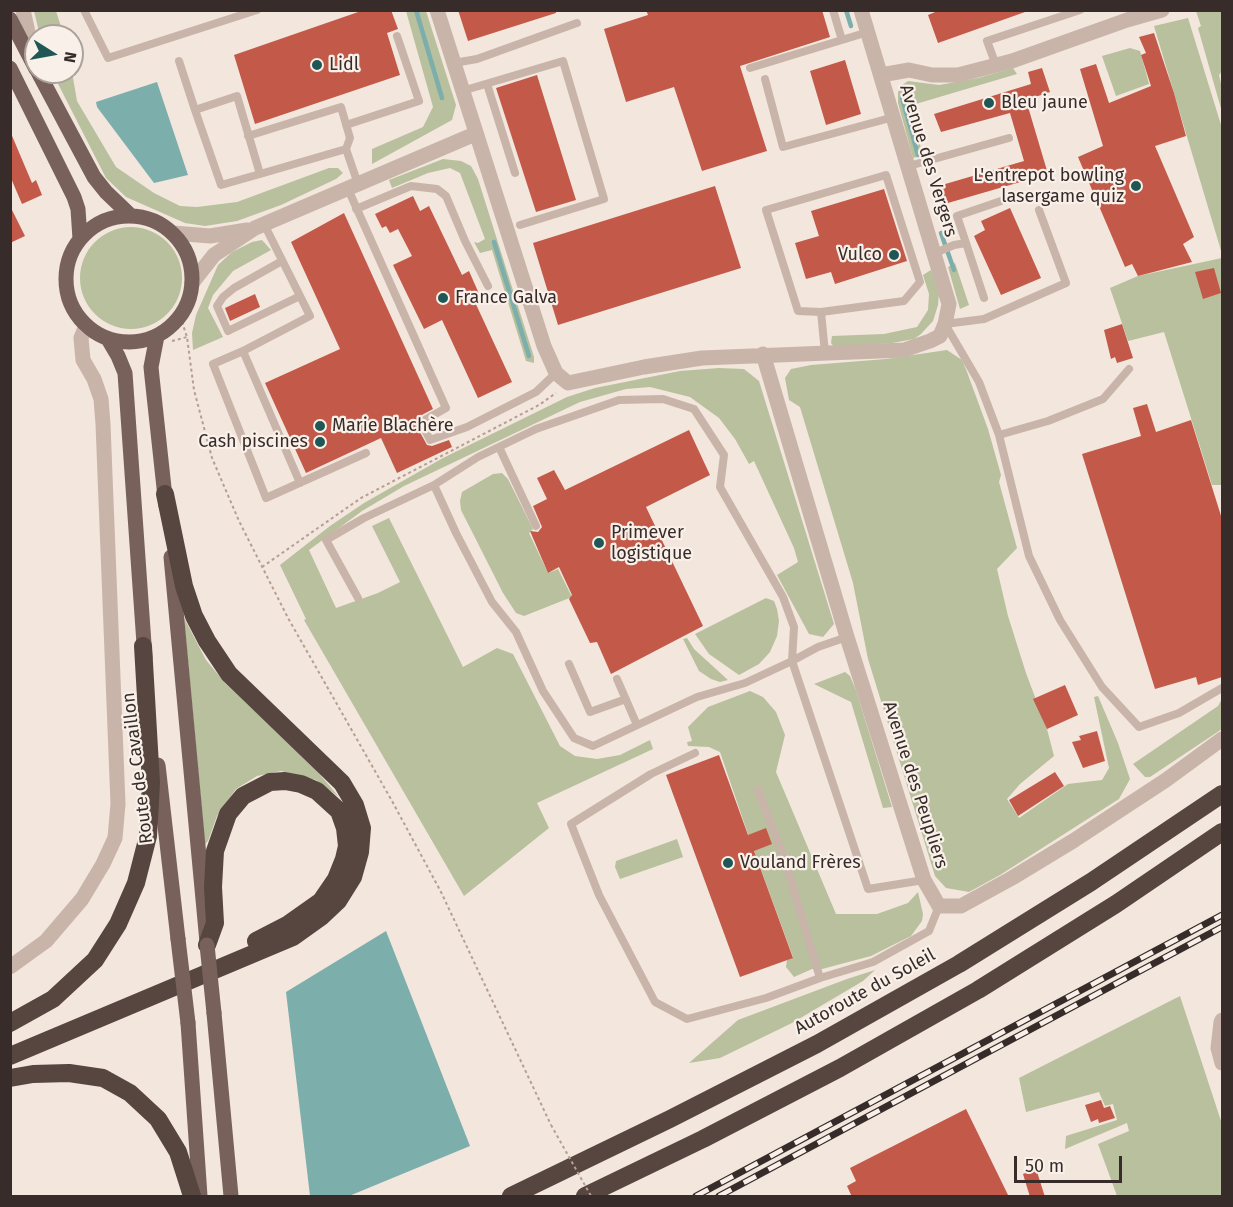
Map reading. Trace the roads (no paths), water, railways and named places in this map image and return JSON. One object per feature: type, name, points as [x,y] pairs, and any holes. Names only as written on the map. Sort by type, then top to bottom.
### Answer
[{"type":"highway","points":[[10,1056],[293,937],[321,917],[338,901],[353,877],[360,852],[362,828],[356,805],[342,783],[229,674],[207,641],[194,616],[184,586],[165,494]]},
{"type":"highway","points":[[10,1023],[53,999],[95,960],[118,924],[136,883],[148,836],[150,783],[143,646]]},
{"type":"highway","points":[[10,1044],[265,938],[321,901],[336,879],[347,846],[345,828],[339,811],[329,800],[317,791],[285,781],[270,782],[243,796],[228,814],[215,851],[210,932]]},
{"type":"highway","name":"Autoroute du Soleil","points":[[511,1197],[807,1050],[918,987],[1091,882],[1222,794]]},
{"type":"highway","points":[[585,1197],[830,1074],[978,990],[1116,904],[1222,832]]},
{"type":"highway","points":[[10,1078],[33,1074],[69,1073],[103,1078],[130,1093],[158,1119],[178,1152],[192,1197]]},
{"type":"main road","points":[[10,19],[24,45]]},
{"type":"main road","points":[[10,68],[74,196],[79,216],[80,239]]},
{"type":"main road","points":[[44,84],[94,177],[130,215]]},
{"type":"main road","points":[[130,215],[153,220],[173,233],[186,250],[190,261],[192,283],[189,300],[180,316],[170,327],[157,336],[138,342],[108,339],[86,326],[73,309],[66,289],[69,257],[80,239],[102,221],[130,215]]},
{"type":"main road","points":[[157,336],[152,377],[210,932],[214,1013],[231,1197]]},
{"type":"main road","name":"Route de Cavaillon","points":[[108,339],[118,356],[124,373],[143,646],[188,1023],[200,1197]]},
{"type":"street","points":[[437,10],[544,346],[562,378],[690,360],[762,354],[904,350],[940,336],[945,324]]},
{"type":"street","name":"Avenue des Vergers","points":[[861,10],[949,304],[945,324]]},
{"type":"street","points":[[881,75],[909,70],[932,75],[958,75],[996,65],[1126,15],[1162,10]]},
{"type":"street","points":[[192,283],[214,255],[260,226],[475,134]]},
{"type":"street","points":[[173,233],[210,236],[260,226]]},
{"type":"street","points":[[10,967],[46,941],[82,898],[103,864],[115,838],[118,804],[103,424],[101,399],[94,379],[83,360],[81,338],[86,326]]},
{"type":"street","name":"Avenue des Peupliers","points":[[762,354],[847,637],[924,880],[939,906]]},
{"type":"street","points":[[939,906],[961,906],[1012,878],[1166,780],[1222,739]]},
{"type":"street","points":[[1222,1020],[1218,1048],[1222,1063]]},
{"type":"lane","points":[[84,10],[108,58],[257,10]]},
{"type":"lane","points":[[833,10],[842,40]]},
{"type":"lane","points":[[996,65],[987,41],[1080,10]]},
{"type":"lane","points":[[454,63],[477,59],[577,23]]},
{"type":"lane","points":[[750,68],[868,32]]},
{"type":"lane","points":[[346,125],[419,101],[397,36]]},
{"type":"lane","points":[[179,61],[221,185],[346,149]]},
{"type":"lane","points":[[462,92],[563,61],[604,199],[520,225]]},
{"type":"lane","points":[[765,79],[783,147],[894,117]]},
{"type":"lane","points":[[487,84],[515,173]]},
{"type":"lane","points":[[195,110],[237,96],[260,174]]},
{"type":"lane","points":[[248,136],[341,107],[350,138],[346,149],[356,209],[446,408],[421,422],[430,440],[468,427],[562,378]]},
{"type":"lane","points":[[909,166],[1009,138]]},
{"type":"lane","points":[[886,175],[920,282],[904,301],[821,312],[798,311],[766,210],[886,175]]},
{"type":"lane","points":[[356,209],[411,186],[437,189],[446,196],[465,241],[488,286]]},
{"type":"lane","points":[[984,298],[957,216],[1001,201]]},
{"type":"lane","points":[[1039,210],[1066,283],[984,319],[945,324],[979,382],[999,435],[1029,556],[1060,620],[1102,687],[1139,727],[1179,713],[1222,688]]},
{"type":"lane","points":[[260,226],[282,261],[310,316],[213,364],[266,498],[366,453]]},
{"type":"lane","points":[[935,253],[966,243]]},
{"type":"lane","points":[[282,261],[234,288],[223,297],[217,306],[228,331],[300,296]]},
{"type":"lane","points":[[821,312],[825,353]]},
{"type":"lane","points":[[243,351],[300,483]]},
{"type":"lane","points":[[999,435],[1048,421],[1103,399],[1129,369]]},
{"type":"lane","points":[[358,598],[327,540],[364,518],[434,485],[498,447],[536,429],[619,400],[663,399],[694,409],[724,455],[720,487],[783,597],[794,627],[792,661],[868,889],[924,880]]},
{"type":"lane","points":[[498,447],[536,526]]},
{"type":"lane","points":[[434,485],[492,602],[516,632],[543,691],[574,738],[592,746],[697,697],[745,683],[818,646],[847,637]]},
{"type":"lane","points":[[569,664],[590,712],[626,699]]},
{"type":"lane","points":[[616,679],[637,725]]},
{"type":"lane","points":[[695,753],[651,774],[571,824],[599,895],[655,1002],[687,1019],[766,998],[873,962],[910,943],[929,930],[939,906]]},
{"type":"lane","points":[[758,790],[783,855],[820,978]]},
{"type":"water","points":[[157,82],[188,175],[154,183],[97,107],[96,102]]},
{"type":"water","points":[[386,931],[470,1146],[349,1196],[310,1196],[286,992]]},
{"type":"waterway","points":[[416,10],[442,98]]},
{"type":"waterway","points":[[846,10],[851,26]]},
{"type":"waterway","points":[[902,98],[918,155]]},
{"type":"waterway","points":[[941,233],[954,270]]},
{"type":"waterway","points":[[494,242],[529,356]]},
{"type":"railway","points":[[696,1196],[1222,915]]},
{"type":"railway","points":[[719,1196],[1222,927]]},
{"type":"place","name":"Lidl","points":[[317,65]]},
{"type":"place","name":"Bleu jaune","points":[[989,103]]},
{"type":"place","name":"L'entrepot bowling lasergame quiz","points":[[1136,186]]},
{"type":"place","name":"Vulco","points":[[894,255]]},
{"type":"place","name":"France Galva","points":[[443,298]]},
{"type":"place","name":"Marie Blachère","points":[[320,426]]},
{"type":"place","name":"Cash piscines","points":[[320,442]]},
{"type":"place","name":"Primever logistique","points":[[599,543]]},
{"type":"place","name":"Vouland Frères","points":[[728,863]]}]
